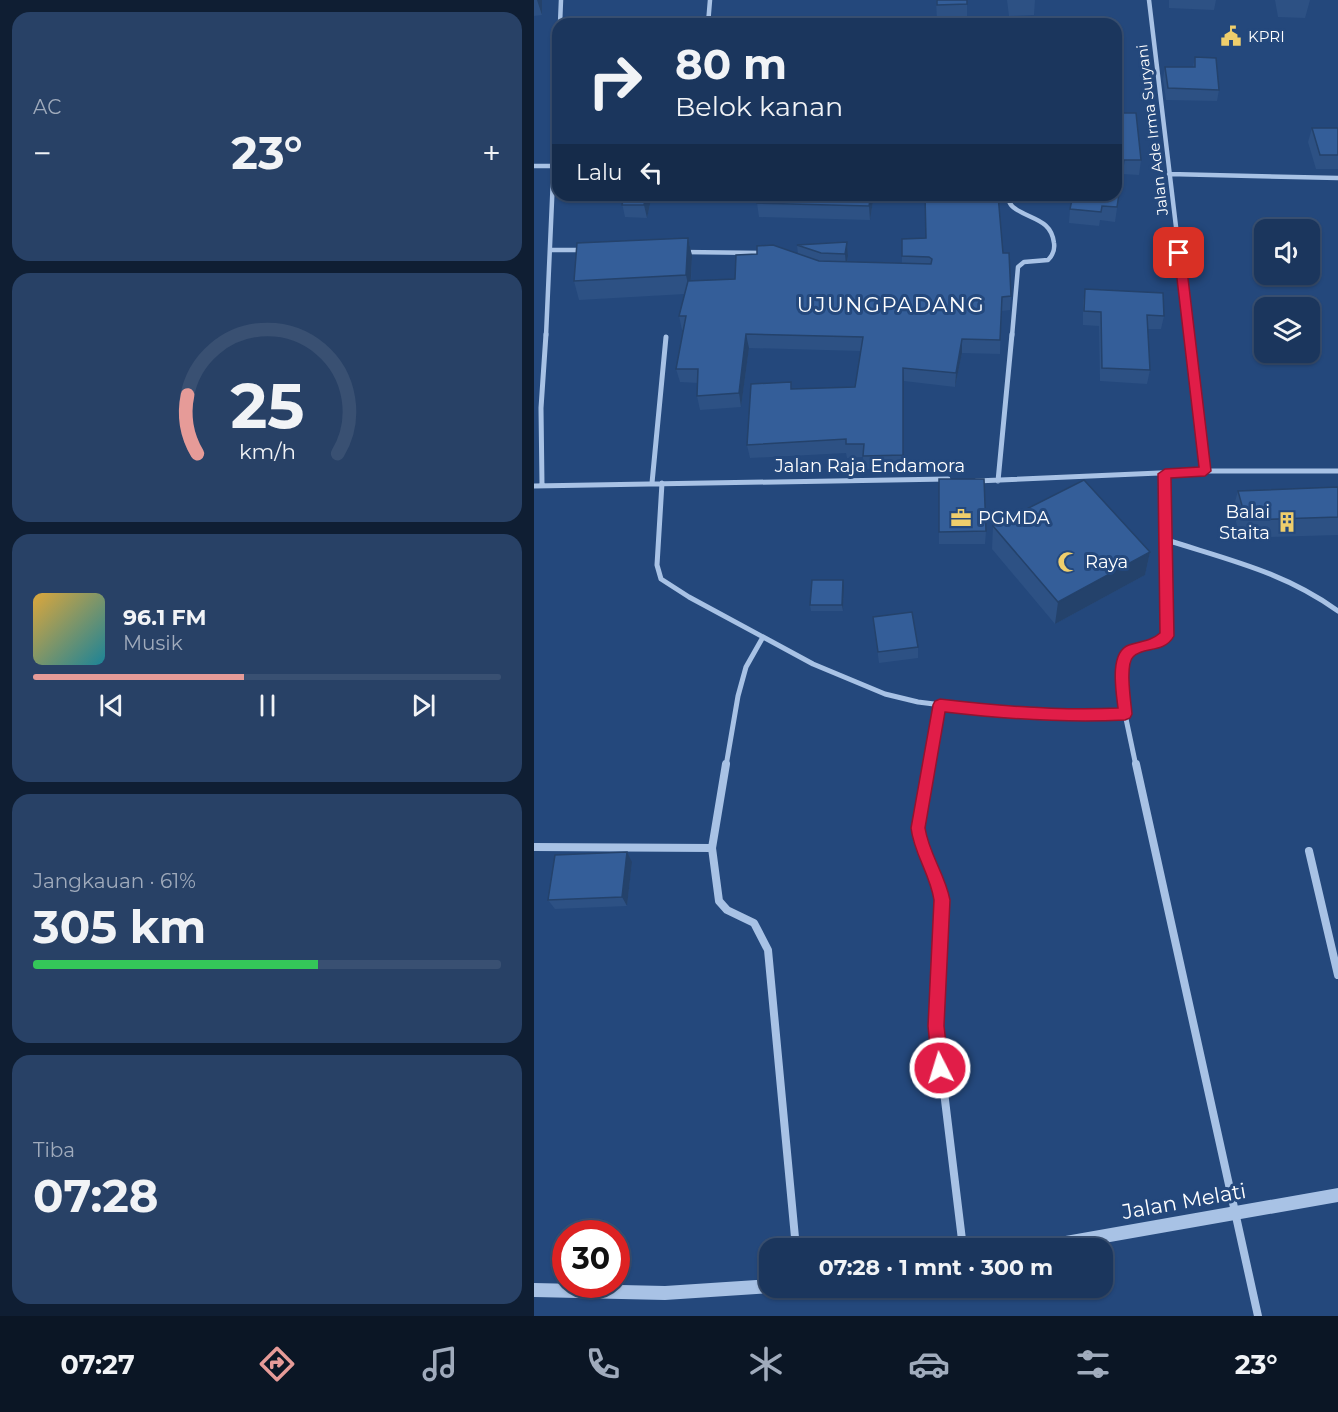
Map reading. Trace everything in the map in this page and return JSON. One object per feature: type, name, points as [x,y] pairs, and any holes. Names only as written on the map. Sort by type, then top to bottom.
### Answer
[{"type":"street","points":[[560,18],[561,0]]},
{"type":"street","points":[[708,18],[710,0]]},
{"type":"street","name":"Jalan Ade Irma Suryani","points":[[1149,0],[1205,471]]},
{"type":"street","points":[[534,166],[552,166]]},
{"type":"street","points":[[1169,174],[1338,178]]},
{"type":"street","points":[[542,485],[541,408],[554,201]]},
{"type":"street","points":[[998,481],[1018,267],[1024,262],[1048,260],[1055,250],[1046,225],[1015,209],[1009,201]]},
{"type":"street","points":[[551,250],[586,250]]},
{"type":"street","points":[[680,252],[770,253]]},
{"type":"street","points":[[652,483],[666,337]]},
{"type":"street","name":"Jalan Raja Endamora","points":[[966,480],[998,481],[1083,475],[1205,471],[1338,471]]},
{"type":"street","points":[[1165,474],[1167,636],[1157,644],[1130,651],[1124,658],[1122,683],[1125,714],[1233,1213],[1258,1316]]},
{"type":"street","name":"Jalan Raja Endamora","points":[[534,486],[955,480]]},
{"type":"street","points":[[662,483],[657,565],[661,579],[689,597],[813,664],[885,694],[940,705],[998,712],[1083,716],[1125,714]]},
{"type":"street","points":[[1167,540],[1279,576],[1310,591],[1338,611]]},
{"type":"street","points":[[763,637],[746,667],[738,696],[712,848],[719,901],[727,910],[754,923],[768,950],[795,1238]]},
{"type":"street","points":[[940,705],[918,828],[920,842],[939,884],[942,900],[936,1026],[962,1238]]},
{"type":"street","points":[[534,847],[712,848]]},
{"type":"street","points":[[1309,851],[1338,975]]},
{"type":"street","name":"Jalan Melati","points":[[1093,1238],[1338,1195]]},
{"type":"street","points":[[534,1290],[665,1293],[759,1287]]},
{"type":"building","points":[[937,0],[967,0],[967,4],[937,5]]},
{"type":"building","points":[[1195,57],[1216,58],[1219,90],[1168,88],[1165,67],[1195,67]]},
{"type":"building","points":[[1122,113],[1136,113],[1141,160],[1124,160],[1122,173]]},
{"type":"building","points":[[1312,128],[1338,128],[1338,155],[1320,155]]},
{"type":"building","points":[[623,201],[645,201],[644,205],[622,205]]},
{"type":"building","points":[[757,201],[870,201],[869,206],[757,203]]},
{"type":"building","points":[[925,201],[999,201],[1003,253],[1009,253],[1011,296],[1002,297],[1000,340],[962,339],[956,373],[903,368],[903,455],[863,456],[864,444],[846,444],[846,439],[747,445],[751,384],[791,382],[791,389],[855,387],[863,337],[746,334],[739,393],[697,396],[698,369],[676,369],[686,316],[679,316],[688,281],[735,279],[736,255],[757,254],[757,246],[773,245],[819,261],[931,264],[932,259],[929,257],[902,256],[902,239],[926,238]]},
{"type":"building","points":[[1072,201],[1118,201],[1117,207],[1102,206],[1101,212],[1070,209]]},
{"type":"building","points":[[688,238],[686,275],[574,281],[577,243]]},
{"type":"building","points":[[847,242],[845,254],[821,253],[797,245]]},
{"type":"building","points":[[1085,289],[1163,293],[1164,316],[1147,315],[1150,370],[1102,368],[1101,312],[1084,311]]},
{"type":"building","name":"PGMDA","points":[[939,479],[984,479],[986,531],[939,532]]},
{"type":"building","name":"Raya","points":[[1084,480],[1150,552],[1058,602],[993,526]]},
{"type":"building","points":[[1338,487],[1338,517],[1246,520],[1238,491]]},
{"type":"building","points":[[812,580],[843,580],[842,605],[810,605]]},
{"type":"building","points":[[912,612],[918,647],[878,652],[873,617]]},
{"type":"building","points":[[627,852],[622,897],[548,900],[555,855]]},
{"type":"place","name":"KPRI","points":[[1231,36]]},
{"type":"place","name":"PGMDA","points":[[961,518]]},
{"type":"place","name":"Balai Staita","points":[[1287,522]]},
{"type":"place","name":"Raya","points":[[1068,562]]},
{"type":"district","name":"UJUNGPADANG","points":[[891,304]]},
{"type":"route","points":[[940,1068],[936,1026],[942,900],[939,884],[920,842],[918,828],[940,705],[998,712],[1083,716],[1125,714],[1122,683],[1124,658],[1128,652],[1157,644],[1167,636],[1165,474],[1205,471],[1179,253]]}]
